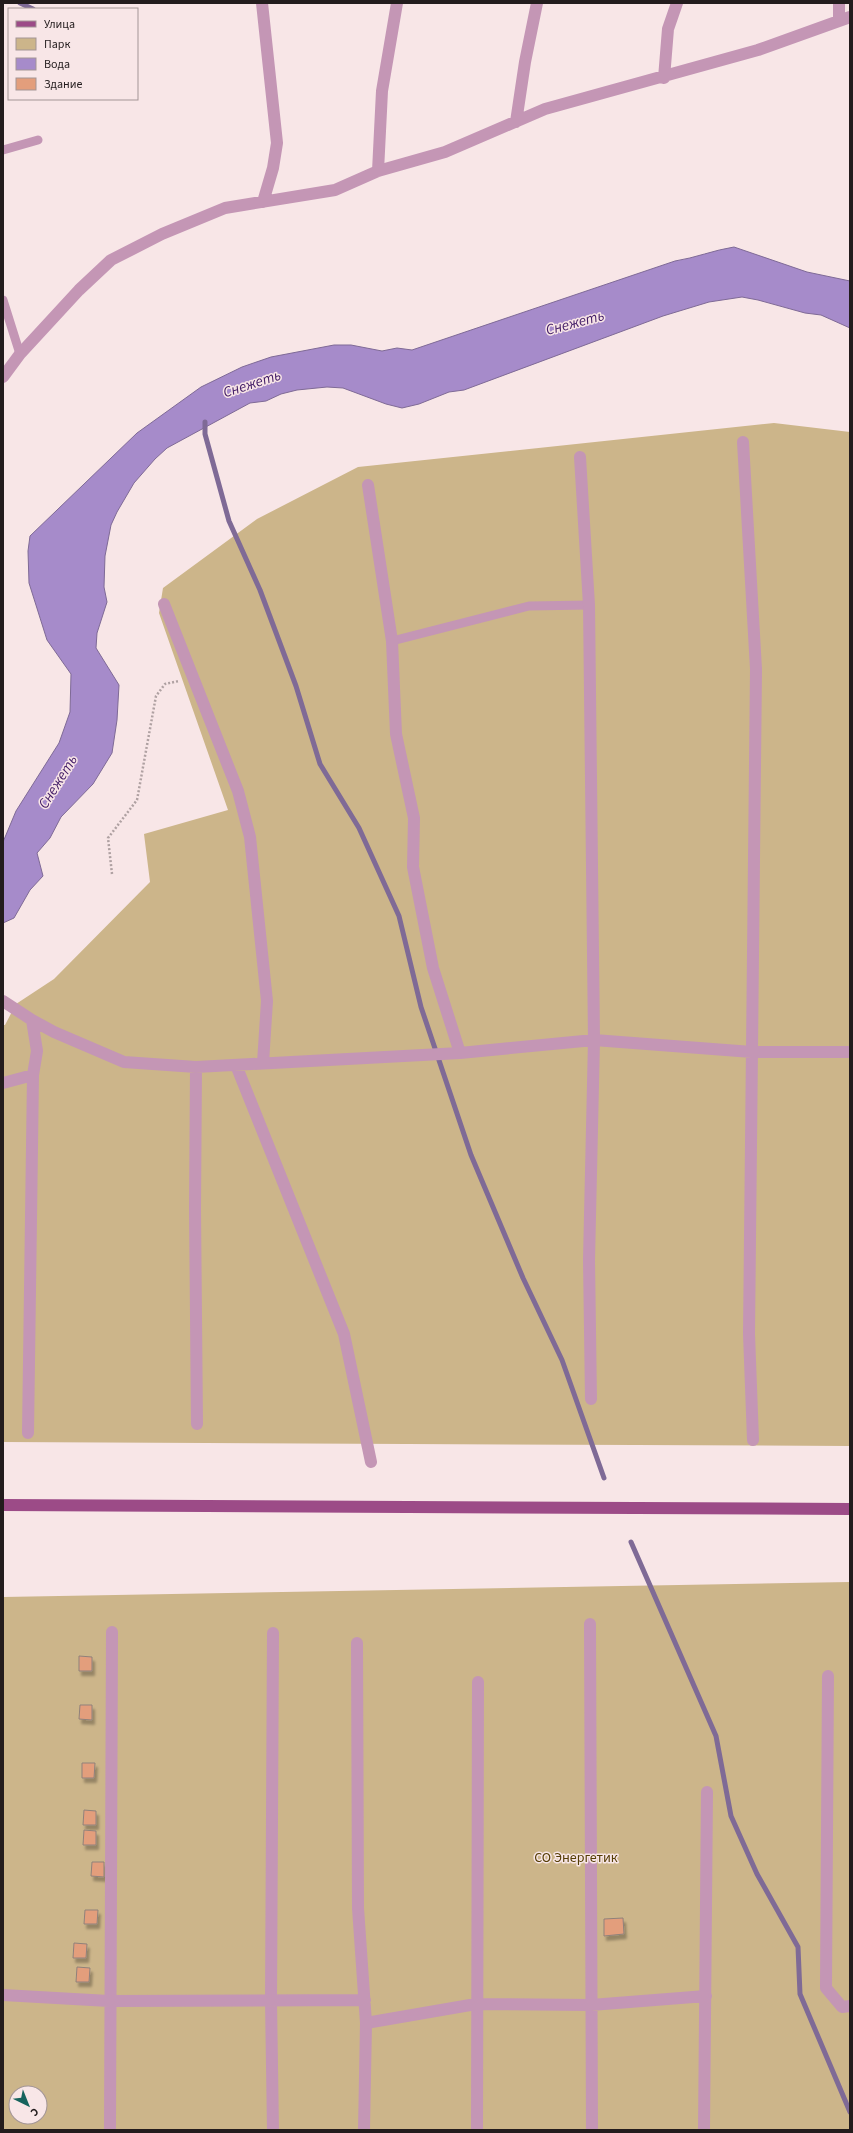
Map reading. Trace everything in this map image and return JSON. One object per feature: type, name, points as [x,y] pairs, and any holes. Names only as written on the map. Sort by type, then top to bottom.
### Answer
[{"type":"main road","points":[[3,1505],[850,1509]]},
{"type":"street","points":[[262,3],[277,142],[273,168],[263,202]]},
{"type":"street","points":[[378,171],[382,91],[397,3]]},
{"type":"street","points":[[516,122],[538,3]]},
{"type":"street","points":[[664,78],[668,29],[677,3]]},
{"type":"street","points":[[3,376],[20,354],[79,290],[111,260],[162,234],[225,208],[335,190],[378,171],[445,152],[545,109],[664,78],[758,50],[844,18],[839,3]]},
{"type":"street","points":[[743,442],[756,669],[749,1334],[753,1440]]},
{"type":"street","points":[[580,457],[589,605],[594,1040],[589,1260],[591,1399]]},
{"type":"street","points":[[368,485],[392,641],[396,734],[414,818],[413,867],[433,968],[460,1053]]},
{"type":"street","points":[[164,604],[238,791],[250,837],[267,1001],[263,1063]]},
{"type":"street","points":[[3,1001],[54,1032],[124,1062],[196,1067],[460,1053],[594,1040],[752,1052],[850,1052]]},
{"type":"street","points":[[28,1433],[33,1075],[37,1051],[32,1020]]},
{"type":"street","points":[[236,1065],[344,1334],[371,1462]]},
{"type":"street","points":[[196,1067],[195,1209],[198,1424]]},
{"type":"street","points":[[3,1083],[33,1075]]},
{"type":"street","points":[[590,1624],[592,2130]]},
{"type":"street","points":[[110,2130],[109,2001],[112,1632]]},
{"type":"street","points":[[273,1633],[271,2001],[273,2130]]},
{"type":"street","points":[[357,1643],[358,1908],[366,2023],[364,2130]]},
{"type":"street","points":[[828,1676],[826,1988],[842,2007],[850,2006]]},
{"type":"street","points":[[477,2130],[476,2004],[478,1682]]},
{"type":"street","points":[[704,2130],[707,1792]]},
{"type":"street","points":[[3,1995],[109,2001],[365,2000]]},
{"type":"street","points":[[366,2023],[476,2004],[591,2005],[706,1996]]},
{"type":"lane","points":[[3,150],[38,140]]},
{"type":"lane","points":[[3,300],[20,354]]},
{"type":"lane","points":[[392,641],[529,606],[589,605]]},
{"type":"path","points":[[112,874],[108,838],[137,800],[156,696],[165,684],[194,678]]},
{"type":"green space","points":[[774,423],[850,432],[850,1446],[3,1442],[3,1025],[5,1025],[16,1004],[54,979],[150,882],[144,834],[228,810],[159,613],[163,588],[257,519],[358,467]]},
{"type":"green space","name":"СО Энергетик","points":[[850,1582],[850,2130],[3,2130],[3,1597]]},
{"type":"water","name":"Снежеть","points":[[734,247],[807,272],[850,281],[850,328],[821,315],[805,313],[742,297],[709,302],[663,316],[464,390],[449,392],[419,404],[402,408],[386,404],[343,388],[327,387],[297,390],[281,394],[266,401],[250,403],[167,448],[155,459],[134,483],[117,512],[111,525],[105,556],[104,587],[107,602],[97,633],[96,648],[119,685],[117,720],[112,753],[93,784],[61,817],[50,838],[37,853],[43,876],[30,890],[14,918],[3,923],[3,842],[16,811],[59,743],[70,712],[71,674],[47,640],[29,583],[28,551],[30,536],[137,433],[201,387],[242,367],[271,357],[334,345],[351,345],[382,351],[397,348],[412,350],[675,261]]},
{"type":"building","points":[[79,1656],[92,1657],[92,1671],[79,1671]]},
{"type":"building","points":[[80,1705],[92,1705],[92,1720],[79,1719]]},
{"type":"building","points":[[82,1763],[95,1763],[94,1778],[82,1778]]},
{"type":"building","points":[[84,1810],[96,1811],[96,1825],[83,1825]]},
{"type":"building","points":[[84,1830],[96,1831],[96,1845],[83,1845]]},
{"type":"building","points":[[92,1862],[104,1862],[104,1877],[91,1876]]},
{"type":"building","points":[[85,1910],[98,1910],[97,1924],[84,1924]]},
{"type":"building","points":[[623,1918],[624,1934],[604,1936],[604,1919]]},
{"type":"building","points":[[74,1943],[87,1944],[86,1958],[73,1958]]},
{"type":"building","points":[[77,1967],[90,1968],[89,1982],[76,1982]]},
{"type":"waterway","points":[[20,3],[31,8]]},
{"type":"waterway","points":[[205,422],[205,434],[229,521],[260,590],[296,686],[320,764],[359,828],[399,916],[421,1007],[471,1155],[523,1278],[562,1360],[604,1478]]},
{"type":"waterway","points":[[631,1542],[716,1736],[731,1816],[757,1874],[798,1947],[800,1994],[850,2112]]}]
